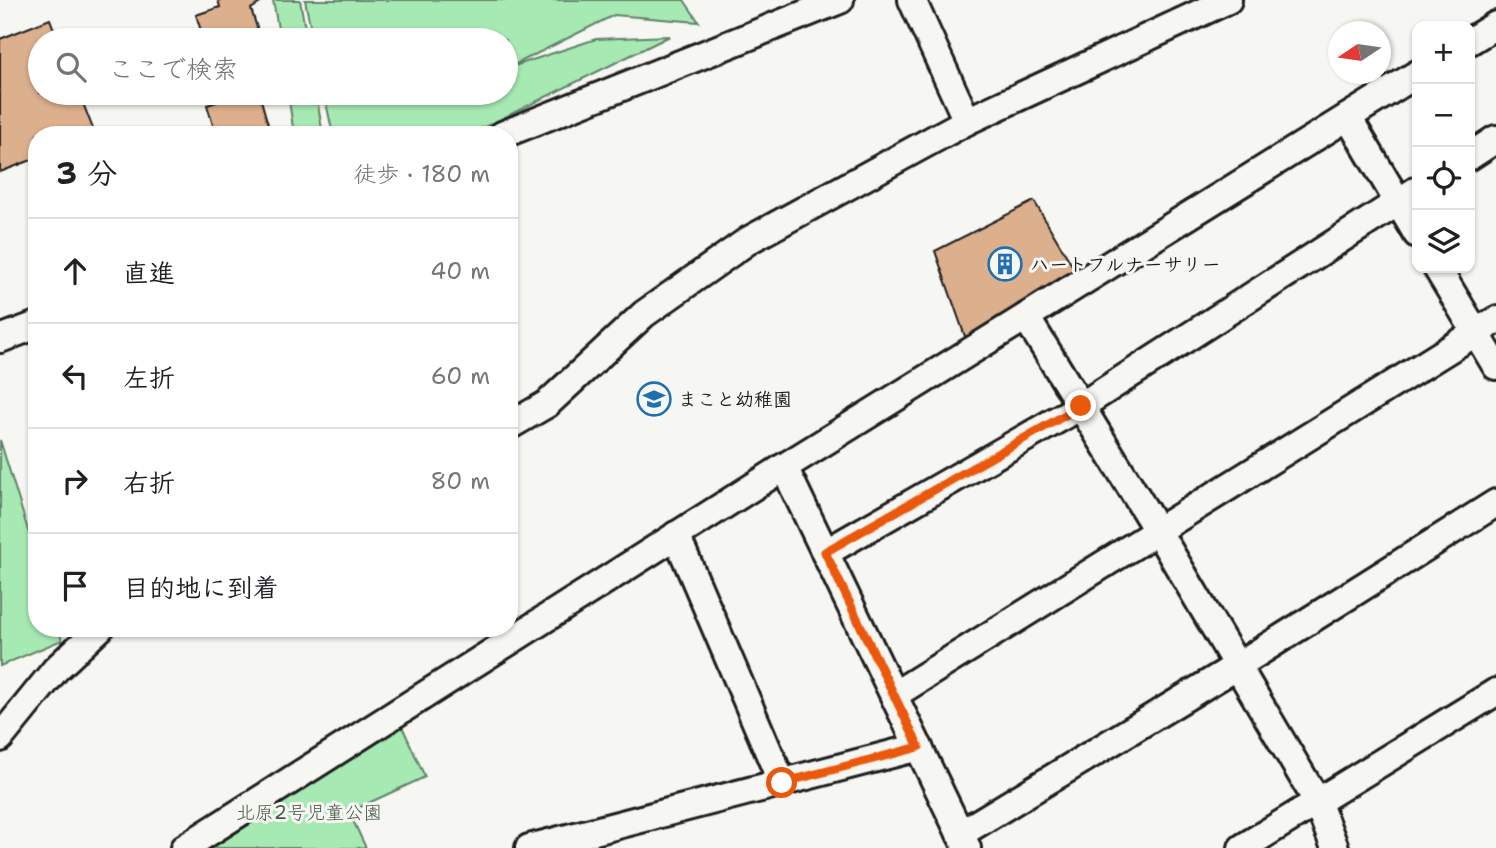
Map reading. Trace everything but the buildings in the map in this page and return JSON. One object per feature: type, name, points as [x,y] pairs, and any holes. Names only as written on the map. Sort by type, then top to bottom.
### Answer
[{"type":"street","points":[[518,128],[792,8],[839,0]]},
{"type":"street","points":[[912,0],[967,121]]},
{"type":"street","points":[[518,421],[547,404],[644,314],[749,240],[967,121],[1228,0]]},
{"type":"street","points":[[1475,38],[1496,25]]},
{"type":"street","points":[[518,636],[1412,77]]},
{"type":"street","points":[[825,552],[1081,406],[1408,196],[1348,117]]},
{"type":"street","points":[[1475,153],[1496,139]]},
{"type":"street","points":[[1441,273],[1486,326],[1496,366]]},
{"type":"street","points":[[1026,317],[1157,530],[1317,801],[1335,848]]},
{"type":"street","points":[[894,695],[1486,326]]},
{"type":"street","points":[[0,339],[28,328]]},
{"type":"street","points":[[784,467],[964,841],[1496,503]]},
{"type":"street","points":[[676,535],[782,783]]},
{"type":"street","points":[[0,738],[56,669],[90,637]]},
{"type":"street","points":[[184,848],[516,637]]},
{"type":"street","points":[[1242,848],[1496,692]]},
{"type":"street","points":[[529,848],[919,747]]},
{"type":"green space","points":[[273,0],[300,0],[305,28],[278,28]]},
{"type":"green space","points":[[305,0],[684,0],[699,22],[614,15],[518,63],[518,28],[311,28]]},
{"type":"green space","points":[[670,36],[486,126],[331,126],[327,105],[518,105],[518,65],[596,39]]},
{"type":"green space","points":[[290,105],[318,105],[322,126],[293,126]]},
{"type":"green space","points":[[0,440],[28,530],[28,637],[61,637],[62,640],[0,666]]},
{"type":"green space","name":"北原2号児童公園","points":[[396,713],[425,777],[349,812],[366,848],[184,848]]},
{"type":"place","name":"ハートフルナーサリー","points":[[1005,264]]},
{"type":"place","name":"まこと幼稚園","points":[[654,399]]},
{"type":"route","points":[[782,783],[919,747],[825,552],[1081,406]]}]
